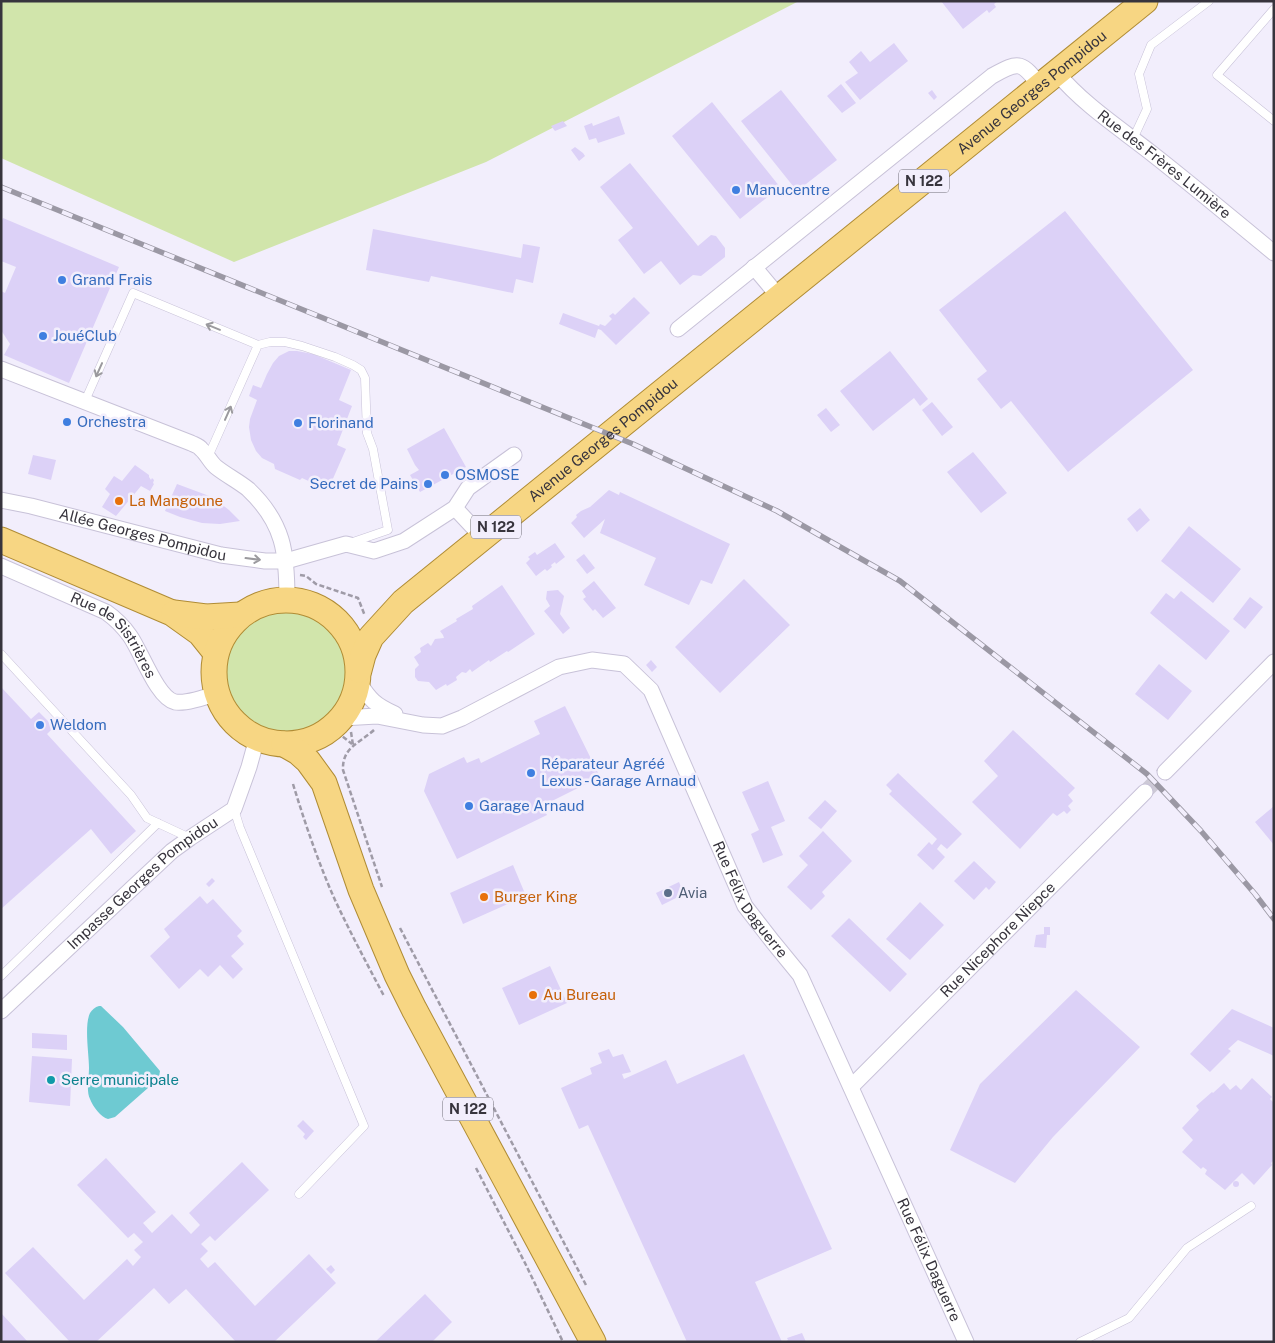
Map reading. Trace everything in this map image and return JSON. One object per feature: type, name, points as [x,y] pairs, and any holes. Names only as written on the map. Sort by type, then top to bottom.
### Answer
[{"type":"main road","name":"Avenue Georges Pompidou","points":[[338,620],[366,620],[384,613],[403,602],[1145,1]]},
{"type":"main road","points":[[1,540],[172,612],[200,633],[216,653]]},
{"type":"main road","points":[[287,599],[305,602],[323,608],[338,620],[347,631],[357,656],[359,676],[354,697],[337,723],[321,735],[297,744],[270,742],[257,738],[235,722],[226,712],[217,694],[213,673],[216,653],[225,632],[240,615],[254,606],[270,600],[287,599]]},
{"type":"main road","name":"Avenue Georges Pompidou","points":[[359,676],[363,656],[371,637],[403,602]]},
{"type":"main road","points":[[172,612],[206,617],[240,615]]},
{"type":"main road","name":"N 122","points":[[337,723],[323,762],[324,783],[361,890],[397,975],[418,1017],[593,1342]]},
{"type":"main road","name":"N 122","points":[[284,744],[298,752],[308,761],[324,783]]},
{"type":"street","name":"Rue des Frères Lumière","points":[[754,268],[992,76],[1009,66],[1026,68],[1049,80],[1065,84],[1274,253]]},
{"type":"street","points":[[678,328],[754,268],[780,298]]},
{"type":"street","points":[[1,369],[192,443],[202,449],[215,466],[248,489],[276,525],[284,549],[287,599]]},
{"type":"street","points":[[346,544],[374,550],[404,541],[455,508],[468,488],[514,455]]},
{"type":"street","name":"Allée Georges Pompidou","points":[[1,500],[31,506],[221,556],[264,561],[286,566],[346,544]]},
{"type":"street","points":[[455,508],[483,538]]},
{"type":"street","name":"Rue de Sistrières","points":[[1,566],[106,612],[120,622],[132,638],[164,695],[169,699],[175,702],[189,701],[217,694]]},
{"type":"street","name":"Rue Félix Daguerre","points":[[337,723],[370,715],[432,726],[442,726],[462,718],[559,667],[592,660],[624,664],[651,690],[745,906],[800,975],[966,1342]]},
{"type":"street","points":[[1166,772],[1274,662]]},
{"type":"street","name":"Rue Félix Daguerre","points":[[359,676],[366,695],[376,704],[414,723]]},
{"type":"street","name":"Impasse Georges Pompidou","points":[[1,1011],[172,851],[234,809],[250,767],[257,738]]},
{"type":"street","name":"Rue Nicephore Niepce","points":[[851,1087],[1145,792]]},
{"type":"lane","points":[[1133,139],[1147,109],[1140,74],[1151,44],[1208,1]]},
{"type":"lane","points":[[1274,9],[1217,75],[1274,121]]},
{"type":"lane","points":[[85,402],[133,293],[258,345],[270,342],[285,342],[316,349],[353,365],[361,370],[365,378],[367,433],[373,449],[388,530],[346,544]]},
{"type":"lane","points":[[208,458],[258,345]]},
{"type":"lane","points":[[1,654],[131,795],[147,818],[190,838]]},
{"type":"lane","points":[[234,809],[240,828],[364,1126],[299,1194]]},
{"type":"lane","points":[[1,976],[158,823]]},
{"type":"lane","points":[[1080,1342],[1129,1318],[1187,1248],[1251,1206]]},
{"type":"path","points":[[286,566],[306,576],[316,584],[358,598],[366,620]]},
{"type":"path","points":[[382,716],[377,728],[364,740],[349,748],[344,760],[343,770],[384,893]]},
{"type":"path","points":[[337,723],[353,745]]},
{"type":"path","points":[[400,929],[590,1293]]},
{"type":"green space","points":[[1,1],[799,1],[486,162],[234,262],[1,158]]},
{"type":"green space","points":[[286,609],[310,613],[330,627],[344,647],[348,671],[344,695],[330,715],[310,729],[286,733],[262,729],[242,715],[228,695],[224,671],[228,647],[242,627],[262,613]]},
{"type":"water","points":[[99,1006],[123,1027],[160,1071],[157,1080],[115,1117],[108,1119],[95,1108],[88,1092],[87,1025],[90,1013]]},
{"type":"building","points":[[941,1],[998,1],[994,4],[996,7],[989,13],[987,10],[963,29]]},
{"type":"building","points":[[894,43],[908,61],[860,100],[845,82],[858,73],[849,62],[861,51],[870,62]]},
{"type":"building","points":[[841,84],[856,103],[842,113],[827,96]]},
{"type":"building","points":[[781,90],[837,160],[797,191],[741,121]]},
{"type":"building","points":[[932,90],[937,97],[934,100],[928,93]]},
{"type":"building","points":[[712,102],[780,187],[740,219],[672,136]]},
{"type":"building","points":[[619,116],[625,134],[598,143],[596,138],[589,140],[584,126],[592,123],[593,126]]},
{"type":"building","points":[[563,121],[567,126],[555,131],[551,126]]},
{"type":"building","points":[[575,147],[585,156],[579,161],[571,150]]},
{"type":"building","points":[[630,163],[698,246],[711,235],[716,236],[725,248],[725,257],[701,276],[693,275],[680,285],[661,261],[644,274],[618,240],[633,228],[600,187]]},
{"type":"building","points":[[1065,211],[1193,370],[1068,472],[1011,401],[1001,409],[977,379],[987,371],[939,310]]},
{"type":"building","name":"Grand Frais","points":[[3,218],[119,267],[69,383],[4,355],[10,344],[1,330],[1,291],[5,293],[16,267],[1,261],[1,222]]},
{"type":"building","points":[[373,229],[521,258],[523,244],[540,247],[533,283],[516,279],[513,293],[431,276],[429,282],[366,270]]},
{"type":"building","points":[[634,297],[650,313],[616,345],[601,330],[598,329],[595,338],[559,324],[563,313],[599,326],[600,324],[605,326],[612,319],[609,316],[613,313],[615,315]]},
{"type":"building","name":"Florinand","points":[[289,351],[313,354],[351,370],[339,400],[352,406],[337,445],[346,449],[328,490],[302,478],[300,480],[275,469],[274,464],[262,458],[256,451],[251,440],[250,419],[257,400],[249,396],[253,385],[261,388],[273,363],[279,356]]},
{"type":"building","points":[[890,351],[928,399],[920,406],[914,398],[873,431],[840,391]]},
{"type":"building","points":[[932,402],[953,427],[942,436],[922,410]]},
{"type":"building","points":[[826,408],[840,425],[831,432],[817,415]]},
{"type":"building","points":[[444,428],[466,467],[420,492],[410,475],[419,470],[407,449]]},
{"type":"building","points":[[973,452],[1007,493],[981,513],[947,472]]},
{"type":"building","points":[[33,455],[56,460],[51,480],[28,474]]},
{"type":"building","points":[[135,465],[149,475],[151,480],[152,478],[154,480],[154,484],[150,491],[141,486],[116,516],[102,507],[110,494],[105,489],[114,476],[122,481]]},
{"type":"building","points":[[177,484],[212,497],[240,521],[220,524],[202,523],[165,511]]},
{"type":"building","points":[[609,490],[619,495],[620,492],[730,544],[712,584],[701,580],[689,605],[644,585],[656,558],[600,533],[605,519],[584,538],[571,523],[577,517],[576,515],[590,507]]},
{"type":"building","points":[[1140,508],[1150,520],[1137,532],[1127,519]]},
{"type":"building","points":[[1189,526],[1241,569],[1213,603],[1161,561]]},
{"type":"building","points":[[555,543],[565,557],[556,564],[555,562],[551,565],[552,567],[547,571],[545,569],[536,576],[526,563],[530,559],[528,557],[535,552],[537,555]]},
{"type":"building","points":[[584,554],[595,568],[587,574],[576,560]]},
{"type":"building","points":[[744,579],[790,625],[720,693],[675,647]]},
{"type":"building","points":[[594,581],[616,608],[603,618],[595,609],[593,611],[583,599],[586,597],[582,591]]},
{"type":"building","points":[[502,585],[535,634],[472,672],[470,669],[466,673],[462,672],[456,677],[457,680],[447,686],[446,684],[436,690],[429,682],[418,681],[415,677],[415,669],[419,665],[414,657],[421,652],[420,648],[428,643],[431,646],[435,639],[444,638],[440,631],[457,621],[456,619],[473,609],[472,606]]},
{"type":"building","points":[[558,590],[564,596],[560,614],[570,628],[563,634],[544,611],[550,606],[546,599],[547,591]]},
{"type":"building","points":[[1181,591],[1230,631],[1206,660],[1150,613],[1166,593],[1174,599]]},
{"type":"building","points":[[1250,597],[1263,607],[1245,629],[1233,619]]},
{"type":"building","points":[[651,660],[657,667],[652,672],[646,665]]},
{"type":"building","points":[[1159,664],[1192,691],[1168,720],[1135,694]]},
{"type":"building","points":[[1,687],[31,719],[39,712],[54,727],[47,734],[136,831],[111,854],[91,829],[1,909]]},
{"type":"building","points":[[565,706],[600,777],[542,806],[547,815],[457,859],[424,791],[429,774],[464,757],[467,763],[479,758],[481,763],[540,734],[534,721]]},
{"type":"building","points":[[1013,730],[1075,788],[1068,795],[1073,801],[1068,806],[1071,810],[1067,814],[1064,811],[1057,816],[1053,813],[1020,849],[972,802],[998,776],[984,761]]},
{"type":"building","points":[[898,773],[962,834],[947,849],[941,844],[937,849],[945,857],[933,870],[917,855],[929,842],[932,845],[937,839],[889,794],[892,791],[886,785]]},
{"type":"building","points":[[768,781],[785,821],[771,827],[783,855],[763,863],[751,834],[759,830],[742,792]]},
{"type":"building","points":[[825,800],[837,811],[821,829],[808,818]]},
{"type":"building","points":[[1274,806],[1274,845],[1255,822]]},
{"type":"building","points":[[823,831],[852,861],[822,892],[825,896],[811,910],[787,887],[808,865],[799,856]]},
{"type":"building","points":[[974,861],[996,882],[989,890],[986,887],[974,900],[954,881]]},
{"type":"building","points":[[513,865],[526,896],[463,924],[450,893]]},
{"type":"building","points":[[212,878],[215,881],[209,887],[206,884]]},
{"type":"building","points":[[679,882],[684,894],[662,905],[656,893]]},
{"type":"building","points":[[200,896],[207,904],[213,899],[242,931],[237,936],[244,944],[231,956],[243,969],[233,979],[220,965],[208,977],[200,969],[179,989],[150,956],[170,937],[164,929]]},
{"type":"building","points":[[920,902],[944,925],[910,960],[886,939]]},
{"type":"building","points":[[849,918],[907,974],[890,992],[831,936]]},
{"type":"building","points":[[1044,927],[1050,927],[1046,948],[1034,947],[1036,935],[1044,934]]},
{"type":"building","points":[[550,966],[567,1003],[519,1025],[502,988]]},
{"type":"building","points":[[1076,990],[1140,1047],[1053,1137],[1015,1183],[950,1150],[980,1084]]},
{"type":"building","points":[[1232,1009],[1274,1028],[1274,1056],[1238,1040],[1228,1049],[1231,1051],[1210,1072],[1190,1054]]},
{"type":"building","points":[[32,1033],[67,1035],[67,1050],[32,1048]]},
{"type":"building","points":[[609,1049],[613,1057],[623,1054],[631,1072],[622,1074],[624,1079],[666,1060],[677,1084],[744,1054],[832,1249],[755,1282],[782,1342],[687,1342],[588,1125],[579,1129],[561,1088],[592,1074],[590,1068],[602,1063],[598,1053]]},
{"type":"building","name":"Serre municipale","points":[[32,1056],[72,1059],[70,1106],[29,1102]]},
{"type":"building","points":[[1252,1078],[1272,1097],[1270,1099],[1274,1103],[1274,1160],[1271,1163],[1272,1165],[1254,1185],[1242,1173],[1225,1190],[1205,1174],[1207,1170],[1203,1167],[1201,1169],[1182,1152],[1193,1140],[1182,1128],[1199,1110],[1196,1106],[1224,1083],[1230,1090],[1236,1085],[1241,1090]]},
{"type":"building","points":[[303,1120],[314,1131],[306,1140],[303,1137],[305,1134],[297,1126]]},
{"type":"building","points":[[106,1158],[156,1212],[143,1223],[152,1233],[172,1214],[191,1234],[200,1225],[189,1213],[242,1162],[269,1190],[215,1241],[210,1236],[201,1244],[208,1251],[200,1259],[208,1268],[215,1262],[255,1306],[309,1254],[336,1283],[274,1342],[236,1342],[186,1289],[169,1304],[154,1288],[96,1342],[70,1342],[5,1273],[33,1247],[84,1300],[127,1259],[133,1266],[141,1257],[134,1250],[143,1242],[134,1233],[128,1238],[77,1185]]},
{"type":"building","points":[[1236,1181],[1239,1184],[1236,1187],[1233,1184]]},
{"type":"building","points":[[331,1265],[335,1270],[331,1274],[326,1269]]},
{"type":"building","points":[[425,1294],[452,1322],[432,1342],[375,1342]]},
{"type":"building","points":[[1,1313],[28,1342],[1,1342]]},
{"type":"building","points":[[802,1333],[806,1342],[785,1342],[788,1340],[787,1338]]},
{"type":"tunnel","points":[[1145,792],[1165,772]]},
{"type":"railway","points":[[1,187],[633,444],[777,511],[900,581],[1147,774],[1201,831],[1274,919]]},
{"type":"place","name":"Manucentre","points":[[736,190]]},
{"type":"place","name":"Grand Frais","points":[[62,280]]},
{"type":"place","name":"JouéClub","points":[[43,336]]},
{"type":"place","name":"Orchestra","points":[[67,422]]},
{"type":"place","name":"Florinand","points":[[298,423]]},
{"type":"place","name":"OSMOSE","points":[[445,475]]},
{"type":"place","name":"Secret de Pains","points":[[428,484]]},
{"type":"place","name":"La Mangoune","points":[[119,501]]},
{"type":"place","name":"Weldom","points":[[40,725]]},
{"type":"place","name":"Réparateur Agréé Lexus - Garage Arnaud","points":[[531,773]]},
{"type":"place","name":"Garage Arnaud","points":[[469,806]]},
{"type":"place","name":"Avia","points":[[668,893]]},
{"type":"place","name":"Burger King","points":[[484,897]]},
{"type":"place","name":"Au Bureau","points":[[533,995]]},
{"type":"place","name":"Serre municipale","points":[[51,1080]]}]
